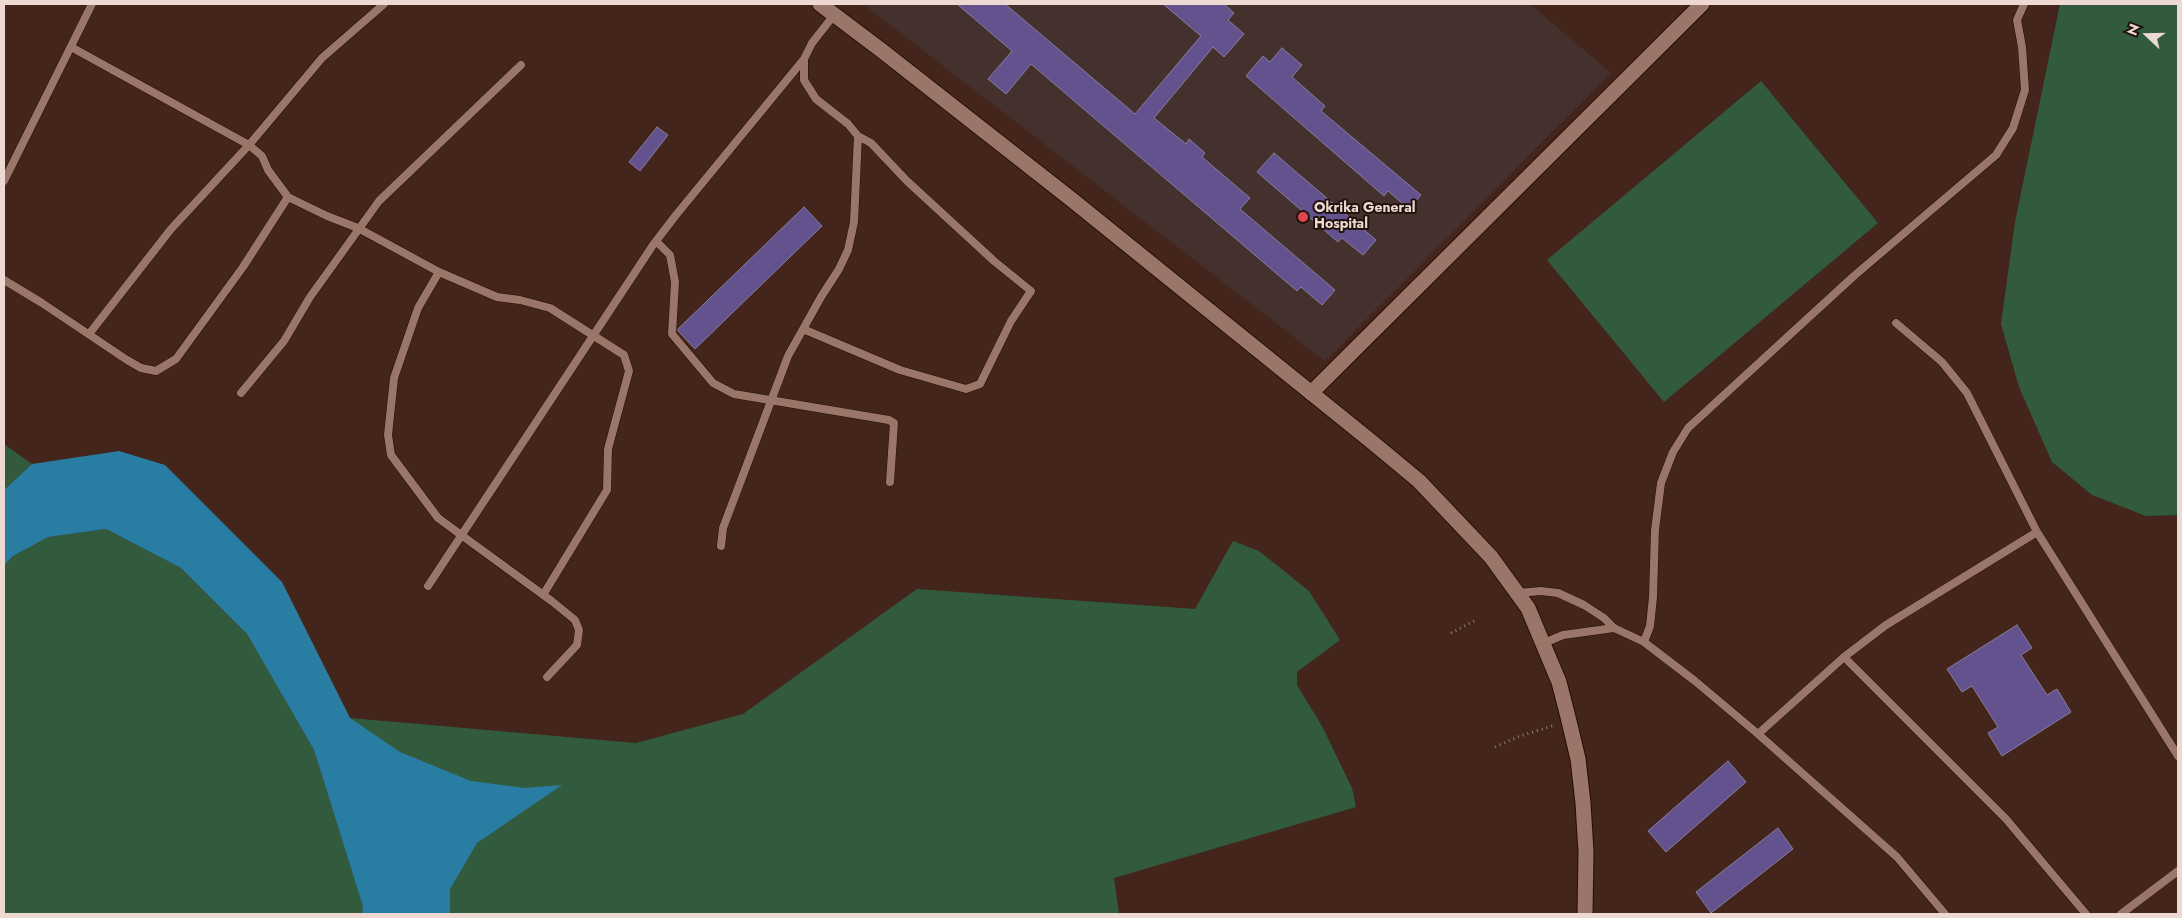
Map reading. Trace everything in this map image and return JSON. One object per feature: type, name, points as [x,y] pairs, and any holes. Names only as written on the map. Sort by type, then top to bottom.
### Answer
[{"type":"street","points":[[820,4],[882,50],[1063,193],[1419,481],[1491,557],[1528,608],[1559,682],[1578,758],[1586,852],[1585,914]]},
{"type":"street","points":[[1311,393],[1702,4]]},
{"type":"lane","points":[[4,181],[92,4]]},
{"type":"lane","points":[[89,334],[171,228],[249,145],[322,58],[384,4]]},
{"type":"lane","points":[[1644,642],[1650,626],[1655,530],[1661,483],[1673,452],[1688,428],[1855,275],[1996,155],[2013,128],[2025,90],[2022,47],[2017,20],[2024,4]]},
{"type":"lane","points":[[428,586],[656,241],[804,59],[812,43],[834,15]]},
{"type":"lane","points":[[71,47],[249,145],[262,156],[268,170],[288,197],[327,216],[358,228],[439,272],[497,297],[520,300],[550,308],[624,355],[629,372],[608,449],[607,490],[543,595]]},
{"type":"lane","points":[[803,328],[900,370],[966,390],[980,384],[1012,321],[1031,291],[994,261],[914,187],[871,143],[858,136],[848,124],[816,99],[804,80],[804,59]]},
{"type":"lane","points":[[241,393],[284,341],[310,297],[379,201],[522,66]]},
{"type":"lane","points":[[721,546],[723,528],[773,401],[788,356],[839,269],[848,250],[854,222],[858,136]]},
{"type":"lane","points":[[4,280],[141,368],[156,371],[176,359],[243,267],[288,197]]},
{"type":"lane","points":[[656,241],[670,255],[675,282],[672,334],[713,383],[734,394],[889,420],[894,423],[890,482]]},
{"type":"lane","points":[[439,272],[418,308],[394,378],[388,435],[390,455],[438,518],[575,620],[579,630],[576,645],[547,677]]},
{"type":"lane","points":[[1896,323],[1942,362],[1967,393],[2037,532],[2178,756]]},
{"type":"lane","points":[[1758,734],[1844,656],[1886,625],[2037,532]]},
{"type":"lane","points":[[1518,593],[1541,591],[1558,593],[1584,605],[1604,618],[1614,628],[1644,642],[1695,681],[1758,734],[1897,857],[1945,914]]},
{"type":"lane","points":[[1544,644],[1563,635],[1614,628]]},
{"type":"lane","points":[[1844,656],[2006,818],[2086,914]]},
{"type":"lane","points":[[2121,914],[2178,871]]},
{"type":"path","points":[[1451,633],[1474,621]]},
{"type":"path","points":[[1494,747],[1520,736],[1569,720]]},
{"type":"shaded area","name":"Okrika General Hospital","points":[[863,4],[1530,4],[1611,73],[1325,361]]},
{"type":"green space","points":[[2060,4],[2178,4],[2178,515],[2146,516],[2092,495],[2052,462],[2019,387],[2001,324],[2015,222]]},
{"type":"green space","points":[[1761,81],[1878,223],[1664,402],[1547,260]]},
{"type":"green space","points":[[4,444],[32,464],[4,490]]},
{"type":"green space","points":[[106,529],[181,568],[247,634],[314,750],[363,907],[362,914],[4,914],[4,565],[13,556],[47,537]]},
{"type":"green space","points":[[1233,541],[1259,551],[1309,591],[1340,640],[1297,672],[1297,685],[1322,726],[1352,788],[1356,807],[1114,878],[1119,914],[404,914],[350,718],[636,743],[743,714],[917,589],[1195,609]]},
{"type":"water","points":[[119,451],[165,465],[282,582],[350,718],[400,752],[471,781],[525,788],[562,785],[477,843],[450,889],[450,914],[362,914],[363,907],[314,750],[247,634],[181,568],[106,529],[48,537],[13,556],[4,565],[4,490],[32,464]]},
{"type":"building","points":[[957,4],[1005,4],[1135,114],[1201,36],[1163,4],[1224,4],[1234,13],[1228,20],[1244,34],[1224,57],[1213,47],[1154,118],[1186,144],[1189,139],[1205,153],[1202,157],[1250,198],[1240,209],[1335,290],[1322,305],[1301,287],[1297,291],[1031,64],[1006,94],[988,79],[1012,51]]},
{"type":"building","points":[[1282,48],[1302,65],[1292,77],[1325,106],[1321,111],[1421,195],[1409,209],[1388,191],[1384,196],[1246,76],[1263,56],[1270,62]]},
{"type":"building","points":[[657,127],[668,135],[640,171],[629,162]]},
{"type":"building","points":[[1274,153],[1376,240],[1363,255],[1342,238],[1338,242],[1257,172]]},
{"type":"building","points":[[804,207],[822,226],[695,349],[678,329]]},
{"type":"building","points":[[2017,625],[2032,648],[2021,655],[2047,695],[2057,689],[2071,712],[2002,756],[1988,733],[1998,727],[1972,686],[1962,692],[1947,669]]},
{"type":"building","points":[[1728,761],[1746,782],[1666,852],[1648,831]]},
{"type":"building","points":[[1778,828],[1793,849],[1711,913],[1696,892]]},
{"type":"place","name":"Okrika General Hospital","points":[[1303,217]]}]
